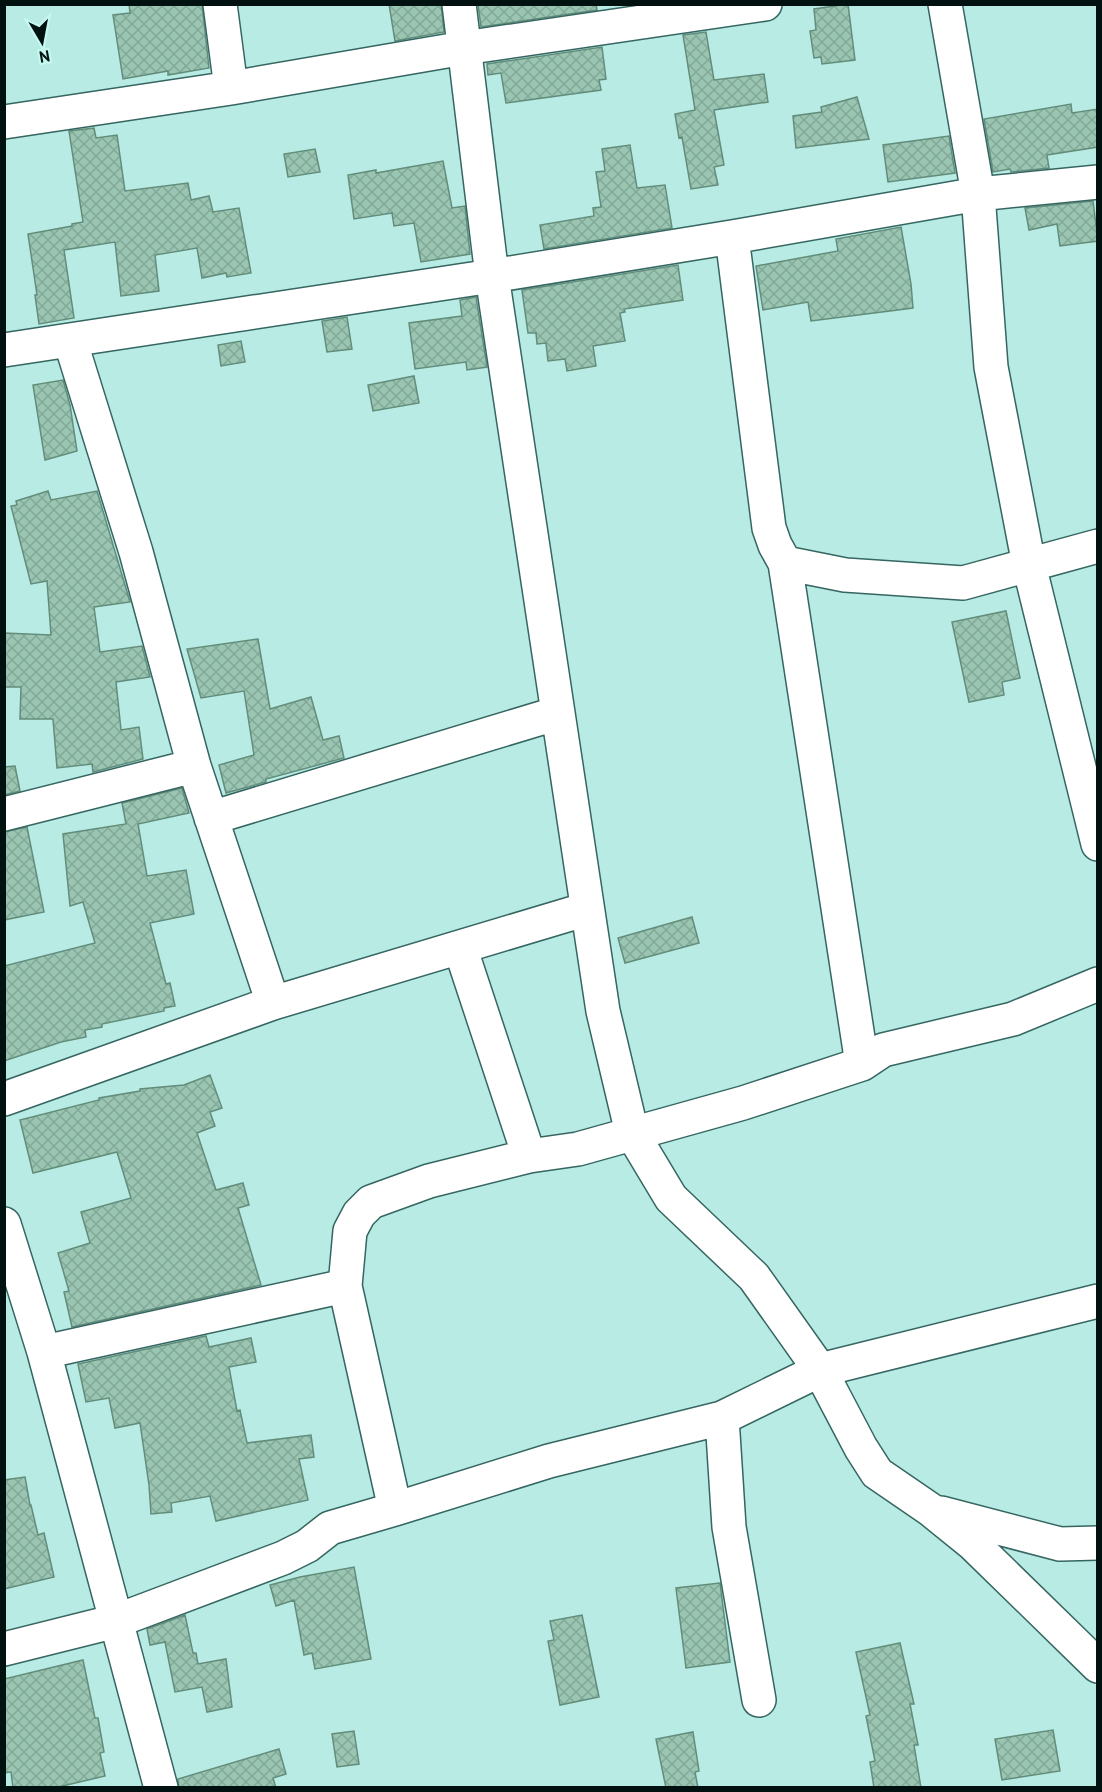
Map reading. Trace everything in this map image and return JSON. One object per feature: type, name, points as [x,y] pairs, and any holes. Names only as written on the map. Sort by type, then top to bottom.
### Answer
[{"type":"street","points":[[220,4],[231,87]]},
{"type":"street","points":[[459,4],[492,276],[587,909],[603,1011],[632,1133],[671,1198],[754,1277],[820,1370],[861,1448],[877,1473],[931,1510],[973,1544],[1098,1666]]},
{"type":"street","points":[[4,122],[707,9],[765,4]]},
{"type":"street","points":[[945,4],[978,194],[991,367],[1029,566],[1098,844]]},
{"type":"street","points":[[4,350],[492,276],[978,194],[1098,182]]},
{"type":"street","points":[[732,237],[769,528],[785,563],[862,1064]]},
{"type":"street","points":[[70,340],[136,552],[194,766],[273,1004]]},
{"type":"street","points":[[785,563],[845,574],[963,584],[1098,546]]},
{"type":"street","points":[[211,818],[558,713]]},
{"type":"street","points":[[4,814],[194,766]]},
{"type":"street","points":[[4,1099],[273,1004],[587,909]]},
{"type":"street","points":[[460,947],[529,1156]]},
{"type":"street","points":[[396,1509],[345,1286],[350,1231],[359,1214],[371,1202],[429,1181],[529,1156],[578,1149],[743,1103],[862,1064],[883,1050],[1013,1018],[1098,984]]},
{"type":"street","points":[[4,1224],[44,1352],[161,1788]]},
{"type":"street","points":[[44,1352],[345,1286]]},
{"type":"street","points":[[4,1649],[116,1621],[283,1558],[307,1546],[330,1527],[396,1509],[549,1461],[722,1418],[820,1370],[1098,1301]]},
{"type":"street","points":[[722,1418],[729,1527],[759,1700]]},
{"type":"street","points":[[931,1510],[1060,1544],[1098,1543]]},
{"type":"building","points":[[129,4],[202,4],[209,68],[168,75],[168,71],[123,79],[113,15],[130,13]]},
{"type":"building","points":[[389,4],[441,4],[444,32],[395,41]]},
{"type":"building","points":[[478,4],[596,4],[597,10],[481,27]]},
{"type":"building","points":[[848,4],[855,60],[822,64],[821,57],[814,58],[810,31],[816,30],[814,9]]},
{"type":"building","points":[[706,32],[714,80],[764,74],[768,102],[714,110],[724,165],[714,167],[718,185],[691,189],[682,137],[679,138],[675,114],[695,110],[683,35]]},
{"type":"building","points":[[602,47],[606,79],[599,80],[601,90],[506,103],[501,73],[488,75],[487,64]]},
{"type":"building","points":[[857,97],[869,139],[796,148],[793,116],[822,112],[821,107]]},
{"type":"building","points":[[1071,104],[1072,113],[1098,109],[1098,147],[1047,155],[1049,168],[993,172],[984,119]]},
{"type":"building","points":[[94,128],[96,138],[117,135],[125,191],[188,183],[191,200],[209,196],[213,212],[239,208],[251,273],[227,277],[226,273],[202,278],[197,248],[155,255],[159,291],[121,296],[115,242],[64,250],[74,318],[39,324],[28,234],[83,222],[69,131]]},
{"type":"building","points":[[949,136],[955,173],[888,182],[883,145]]},
{"type":"building","points":[[630,145],[637,188],[665,185],[672,228],[544,249],[540,225],[594,216],[593,208],[601,207],[596,172],[605,171],[602,149]]},
{"type":"building","points":[[315,149],[320,172],[288,177],[284,154]]},
{"type":"building","points":[[443,161],[452,208],[465,206],[470,254],[421,262],[414,223],[394,226],[392,213],[354,219],[348,175],[376,170],[376,173]]},
{"type":"building","points":[[1093,201],[1098,241],[1060,246],[1057,224],[1029,230],[1025,208]]},
{"type":"building","points":[[901,227],[913,308],[811,321],[808,302],[763,310],[756,266],[838,251],[836,239]]},
{"type":"building","points":[[678,265],[683,300],[624,309],[625,312],[620,313],[625,341],[593,346],[596,366],[567,371],[565,359],[548,361],[546,343],[537,344],[536,333],[528,333],[522,290]]},
{"type":"building","points":[[476,297],[487,367],[467,370],[466,362],[415,369],[409,323],[462,316],[460,300]]},
{"type":"building","points":[[347,317],[352,349],[327,352],[322,321]]},
{"type":"building","points":[[241,341],[245,362],[221,366],[218,345]]},
{"type":"building","points":[[414,376],[419,403],[373,411],[368,385]]},
{"type":"building","points":[[63,380],[70,405],[77,451],[45,460],[33,385]]},
{"type":"building","points":[[48,491],[51,500],[97,491],[130,602],[94,607],[100,652],[142,646],[150,677],[116,682],[121,730],[139,727],[143,759],[93,772],[92,764],[57,768],[53,719],[20,719],[21,687],[4,687],[4,633],[51,635],[47,581],[31,584],[11,506],[17,505],[16,501]]},
{"type":"building","points":[[1006,611],[1020,678],[1002,682],[1004,695],[969,702],[952,622]]},
{"type":"building","points":[[258,639],[270,709],[311,697],[323,740],[339,736],[344,758],[266,779],[266,782],[226,793],[219,765],[254,755],[244,691],[201,698],[187,649]]},
{"type":"building","points":[[15,766],[20,791],[4,795],[4,767]]},
{"type":"building","points":[[182,788],[189,813],[138,824],[147,876],[186,870],[194,914],[150,923],[166,984],[170,983],[175,1006],[164,1008],[164,1011],[102,1024],[102,1027],[85,1030],[86,1037],[61,1042],[4,1061],[4,966],[95,943],[83,902],[70,906],[63,834],[126,824],[122,803]]},
{"type":"building","points":[[27,827],[44,912],[4,920],[4,832]]},
{"type":"building","points":[[692,917],[699,943],[625,963],[618,938]]},
{"type":"building","points":[[210,1075],[222,1108],[210,1112],[215,1126],[197,1133],[216,1190],[243,1183],[249,1205],[238,1208],[261,1285],[72,1327],[64,1292],[69,1291],[58,1253],[90,1243],[81,1212],[131,1198],[117,1152],[33,1173],[20,1120],[99,1100],[99,1098],[140,1091],[140,1089],[184,1085]]},
{"type":"building","points":[[206,1336],[209,1347],[251,1338],[256,1362],[229,1367],[237,1411],[240,1410],[247,1443],[311,1435],[314,1457],[299,1459],[308,1500],[216,1521],[210,1496],[171,1503],[172,1512],[151,1514],[140,1423],[115,1428],[109,1398],[86,1402],[78,1364]]},
{"type":"building","points":[[25,1477],[38,1535],[44,1533],[54,1577],[4,1589],[4,1480]]},
{"type":"building","points":[[354,1567],[371,1659],[315,1669],[312,1653],[304,1655],[294,1600],[276,1606],[270,1585]]},
{"type":"building","points":[[720,1583],[730,1662],[686,1668],[676,1588]]},
{"type":"building","points":[[185,1615],[193,1653],[196,1653],[198,1664],[226,1659],[232,1707],[207,1712],[202,1687],[175,1692],[165,1642],[150,1645],[147,1629]]},
{"type":"building","points":[[582,1615],[599,1697],[560,1705],[548,1641],[554,1640],[550,1621]]},
{"type":"building","points":[[900,1643],[914,1704],[910,1704],[918,1745],[914,1745],[921,1788],[874,1788],[870,1762],[875,1761],[866,1716],[870,1715],[856,1652]]},
{"type":"building","points":[[83,1660],[95,1718],[98,1718],[104,1752],[100,1753],[105,1776],[54,1788],[13,1788],[11,1772],[4,1773],[4,1679]]},
{"type":"building","points":[[1053,1730],[1060,1771],[1002,1780],[995,1739]]},
{"type":"building","points":[[354,1731],[359,1764],[337,1767],[332,1734]]},
{"type":"building","points":[[693,1732],[699,1771],[695,1772],[698,1788],[666,1788],[656,1739]]},
{"type":"building","points":[[279,1749],[286,1774],[273,1778],[276,1788],[179,1788],[178,1779]]}]
